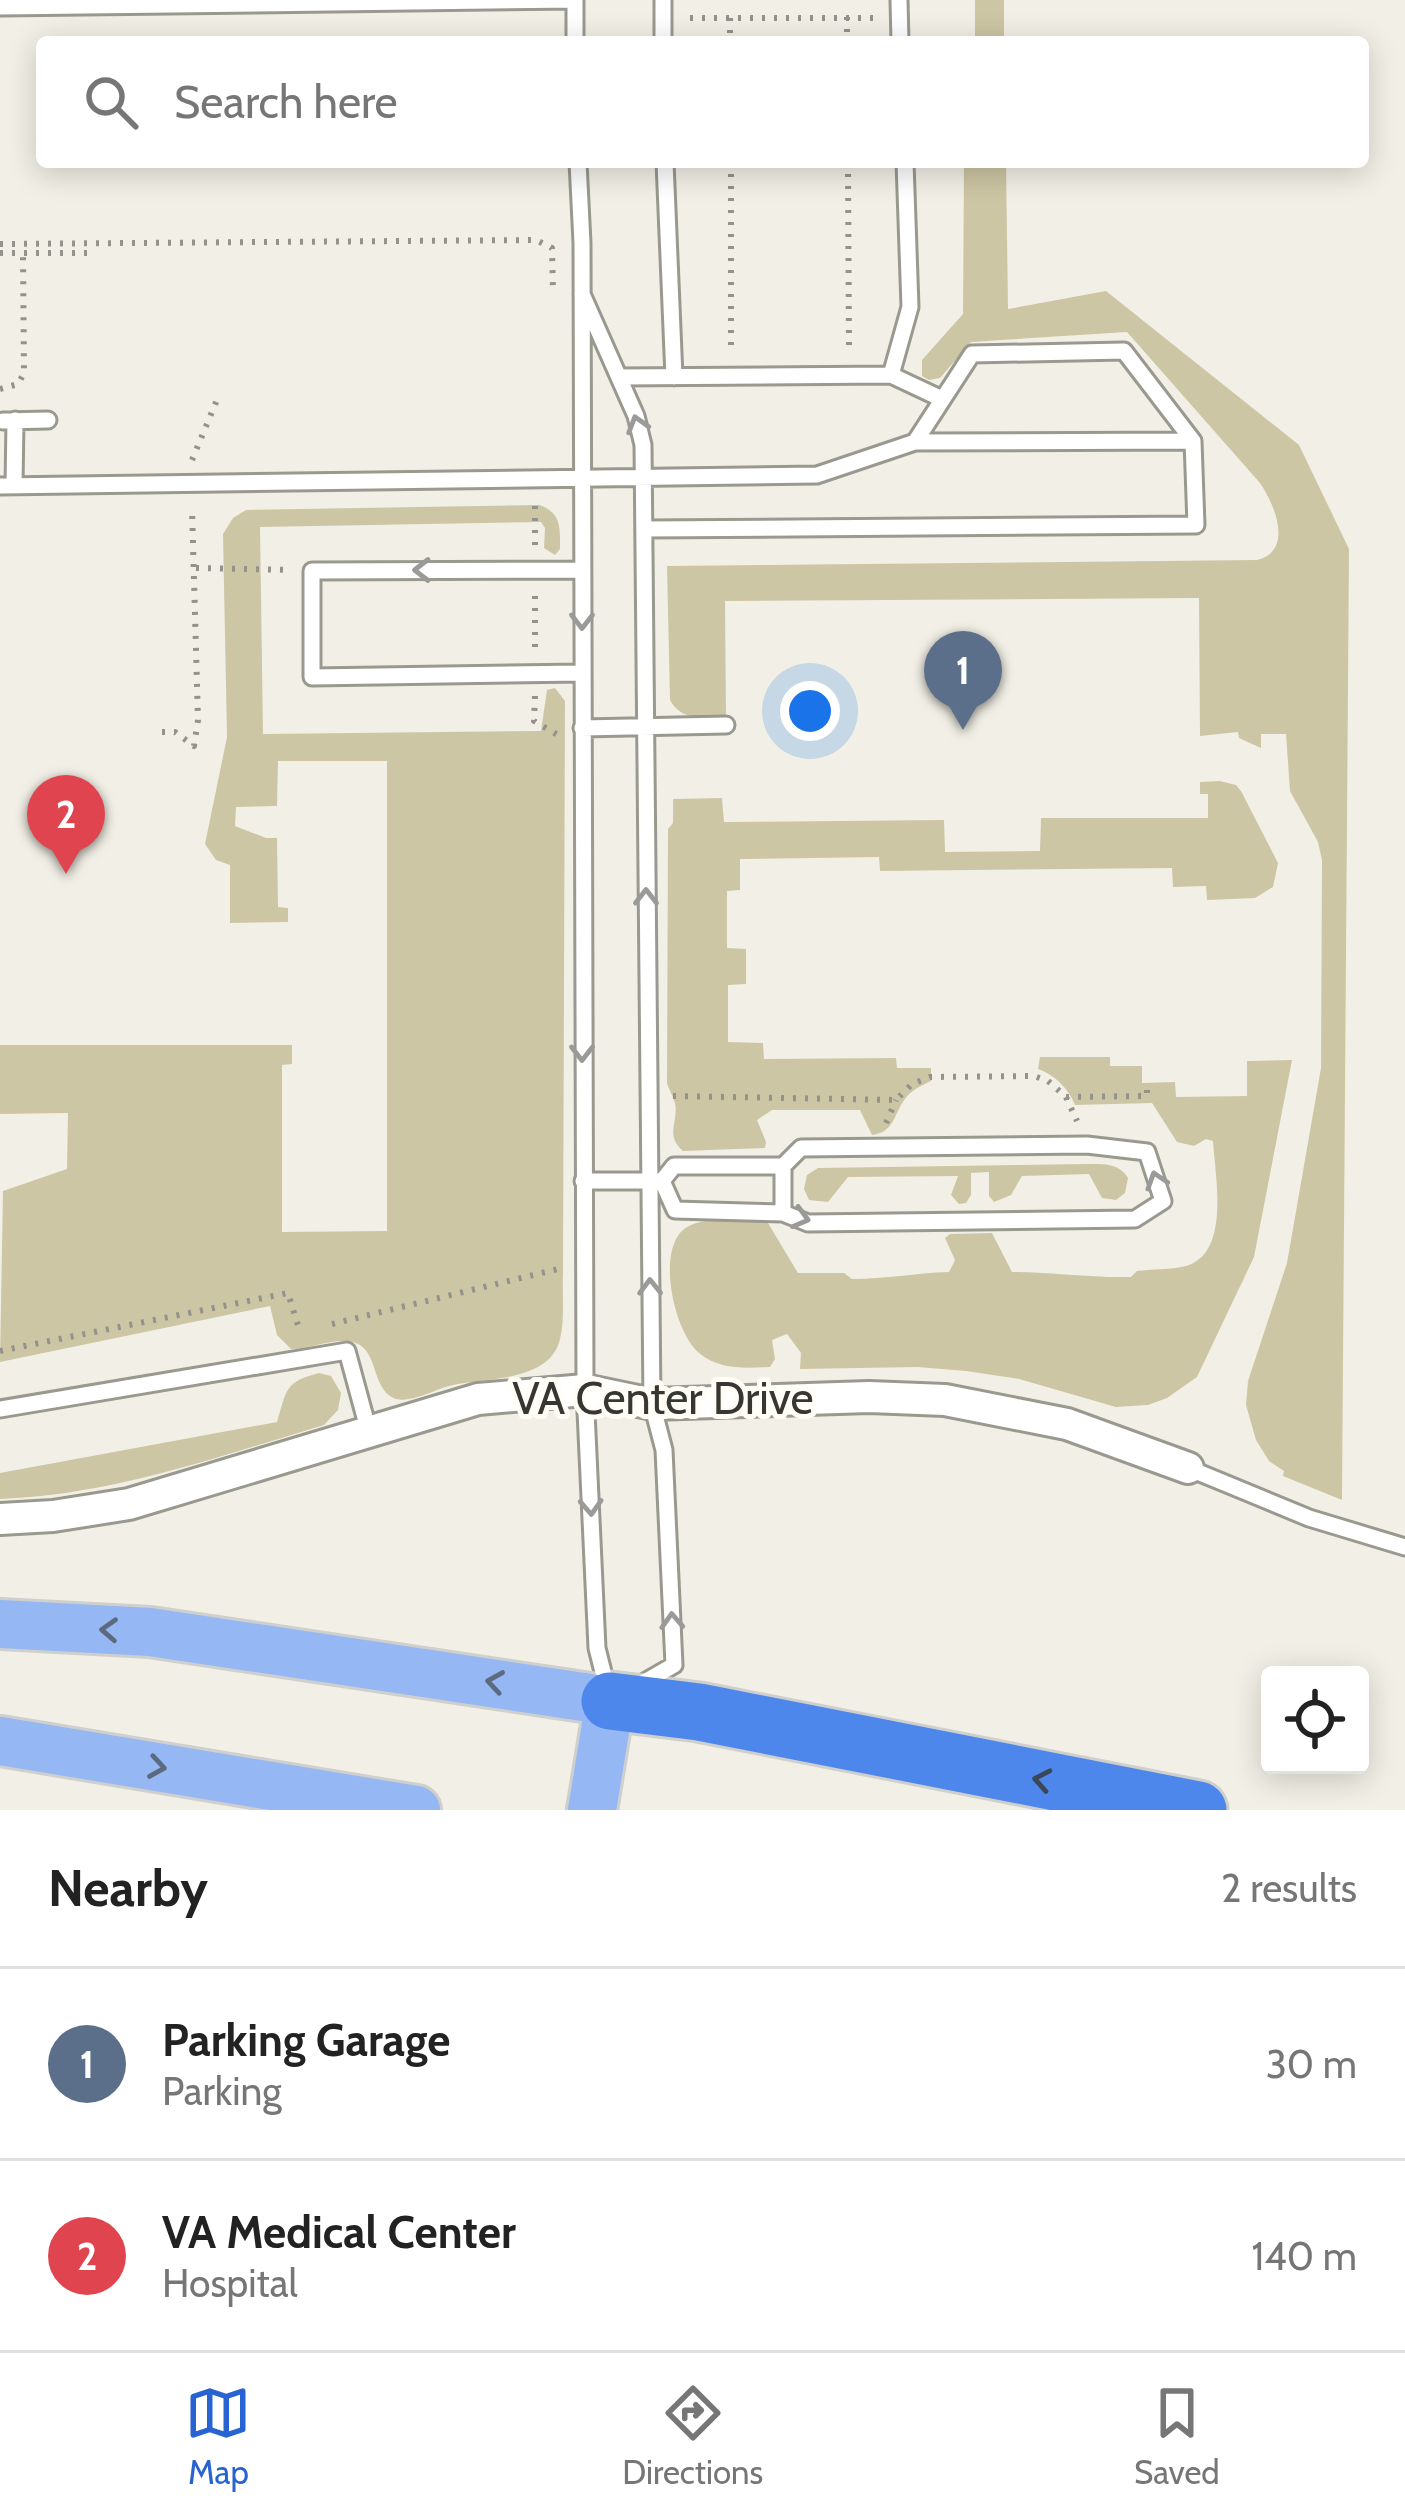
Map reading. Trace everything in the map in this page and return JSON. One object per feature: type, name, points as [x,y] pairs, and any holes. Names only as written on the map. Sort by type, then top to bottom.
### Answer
[{"type":"highway","points":[[610,1701],[699,1712],[1198,1810]]},
{"type":"main road","points":[[0,1624],[150,1632],[610,1701],[592,1810]]},
{"type":"main road","points":[[0,1741],[416,1810]]},
{"type":"street","name":"VA Center Drive","points":[[0,1519],[129,1504],[478,1400],[585,1390],[652,1404],[869,1397],[945,1400],[1067,1424],[1188,1468]]},
{"type":"lane","points":[[0,7],[575,0],[575,36]]},
{"type":"lane","points":[[578,168],[585,1390],[597,1648],[610,1701],[674,1665],[664,1450],[652,1404],[655,1182],[644,445],[582,294]]},
{"type":"lane","points":[[665,168],[674,377]]},
{"type":"lane","points":[[891,375],[910,307],[905,168]]},
{"type":"lane","points":[[644,530],[1196,525],[1193,441],[1124,351],[972,354],[915,442]]},
{"type":"lane","points":[[619,377],[891,375],[942,399]]},
{"type":"lane","points":[[48,420],[9,421],[7,486],[817,475],[915,442],[1193,441]]},
{"type":"lane","points":[[581,569],[312,571],[312,676],[582,673]]},
{"type":"lane","points":[[582,728],[726,725]]},
{"type":"lane","points":[[583,1181],[655,1182],[674,1166],[783,1166],[802,1148],[1087,1145],[1147,1151],[1163,1201],[1135,1219],[808,1223],[783,1213],[675,1210],[655,1182]]},
{"type":"lane","points":[[783,1166],[783,1213]]},
{"type":"lane","points":[[0,1409],[347,1351],[369,1432]]},
{"type":"lane","points":[[1188,1468],[1310,1518],[1405,1546]]},
{"type":"path","points":[[662,9],[730,18],[847,17],[899,9]]},
{"type":"path","points":[[847,17],[847,36]]},
{"type":"path","points":[[730,18],[730,36]]},
{"type":"path","points":[[730,168],[731,361]]},
{"type":"path","points":[[848,168],[849,360]]},
{"type":"path","points":[[0,244],[536,240],[552,248],[553,294]]},
{"type":"path","points":[[0,253],[88,253],[88,260]]},
{"type":"path","points":[[0,389],[18,385],[24,373],[23,253]]},
{"type":"path","points":[[162,732],[175,732],[194,746],[198,720],[192,456],[219,395]]},
{"type":"path","points":[[536,479],[534,721],[561,737]]},
{"type":"path","points":[[195,568],[312,571]]},
{"type":"path","points":[[674,1096],[896,1100],[912,1084],[931,1077],[995,1076],[1034,1076],[1066,1097],[1148,1096],[1148,1089]]},
{"type":"path","points":[[322,1327],[559,1269],[559,1248]]},
{"type":"path","points":[[0,1351],[289,1293],[300,1332],[277,1360]]},
{"type":"shaded area","points":[[975,0],[1004,0],[1004,36],[975,36]]},
{"type":"shaded area","points":[[964,168],[1006,168],[1008,309],[1106,291],[1299,445],[1349,549],[1342,1500],[1283,1476],[1284,1471],[1269,1461],[1256,1440],[1246,1405],[1248,1381],[1287,1263],[1321,1068],[1322,860],[1318,842],[1290,791],[1286,734],[1261,734],[1261,748],[1239,738],[1238,732],[1200,736],[1199,598],[725,601],[726,717],[687,715],[670,700],[667,566],[1257,560],[1275,547],[1278,526],[1260,483],[1127,332],[971,342],[940,378],[922,376],[922,360],[963,314]]},
{"type":"shaded area","points":[[539,505],[558,522],[560,549],[555,555],[544,548],[541,522],[260,527],[263,734],[541,731],[547,690],[555,688],[565,701],[563,1315],[554,1353],[543,1364],[514,1376],[396,1399],[381,1386],[370,1358],[357,1344],[339,1341],[291,1349],[277,1335],[270,1306],[0,1362],[3,1191],[67,1169],[68,1113],[0,1114],[0,1045],[292,1045],[292,1064],[282,1065],[282,1232],[387,1231],[387,761],[278,761],[277,806],[236,807],[235,826],[277,838],[278,907],[288,908],[288,922],[230,923],[230,865],[216,860],[205,844],[227,737],[223,534],[233,518],[246,510]]},
{"type":"shaded area","points":[[1220,781],[1241,791],[1278,863],[1273,887],[1255,898],[1207,900],[1206,886],[1173,887],[1172,868],[880,871],[879,857],[740,859],[740,890],[727,891],[727,948],[746,949],[746,984],[728,985],[728,1042],[763,1043],[764,1059],[896,1058],[897,1068],[931,1068],[931,1081],[907,1096],[889,1127],[880,1133],[872,1135],[860,1110],[772,1110],[757,1120],[765,1148],[683,1151],[677,1145],[675,1103],[667,1083],[668,829],[673,823],[673,799],[722,798],[724,822],[944,820],[945,852],[1040,851],[1041,818],[1208,818],[1208,794],[1200,794],[1200,782]]},
{"type":"shaded area","points":[[1040,1057],[1110,1057],[1110,1066],[1142,1066],[1142,1083],[1175,1082],[1176,1097],[1247,1096],[1247,1061],[1292,1060],[1254,1257],[1197,1377],[1167,1398],[1116,1407],[1019,1379],[966,1371],[800,1369],[801,1353],[787,1334],[772,1340],[775,1359],[770,1367],[724,1365],[699,1353],[675,1308],[670,1269],[677,1237],[703,1221],[761,1220],[768,1223],[798,1273],[844,1273],[852,1279],[949,1272],[955,1260],[945,1238],[950,1234],[992,1233],[1012,1272],[1131,1277],[1137,1271],[1186,1266],[1200,1258],[1215,1230],[1217,1212],[1213,1141],[1206,1139],[1194,1146],[1177,1142],[1152,1103],[1075,1105],[1060,1083],[1038,1069]]},
{"type":"shaded area","points":[[1088,1164],[1120,1169],[1128,1178],[1125,1193],[1116,1200],[1102,1198],[1089,1174],[1022,1176],[1011,1195],[994,1202],[989,1196],[989,1172],[971,1173],[971,1195],[959,1204],[951,1195],[958,1176],[848,1177],[828,1202],[809,1200],[804,1189],[807,1175],[818,1168]]},
{"type":"shaded area","points":[[319,1373],[331,1376],[341,1393],[338,1410],[324,1425],[124,1482],[0,1499],[0,1473],[277,1422],[289,1389]]},
{"type":"place","name":"Parking Garage","points":[[963,730]]},
{"type":"place","name":"VA Medical Center","points":[[66,874]]}]
